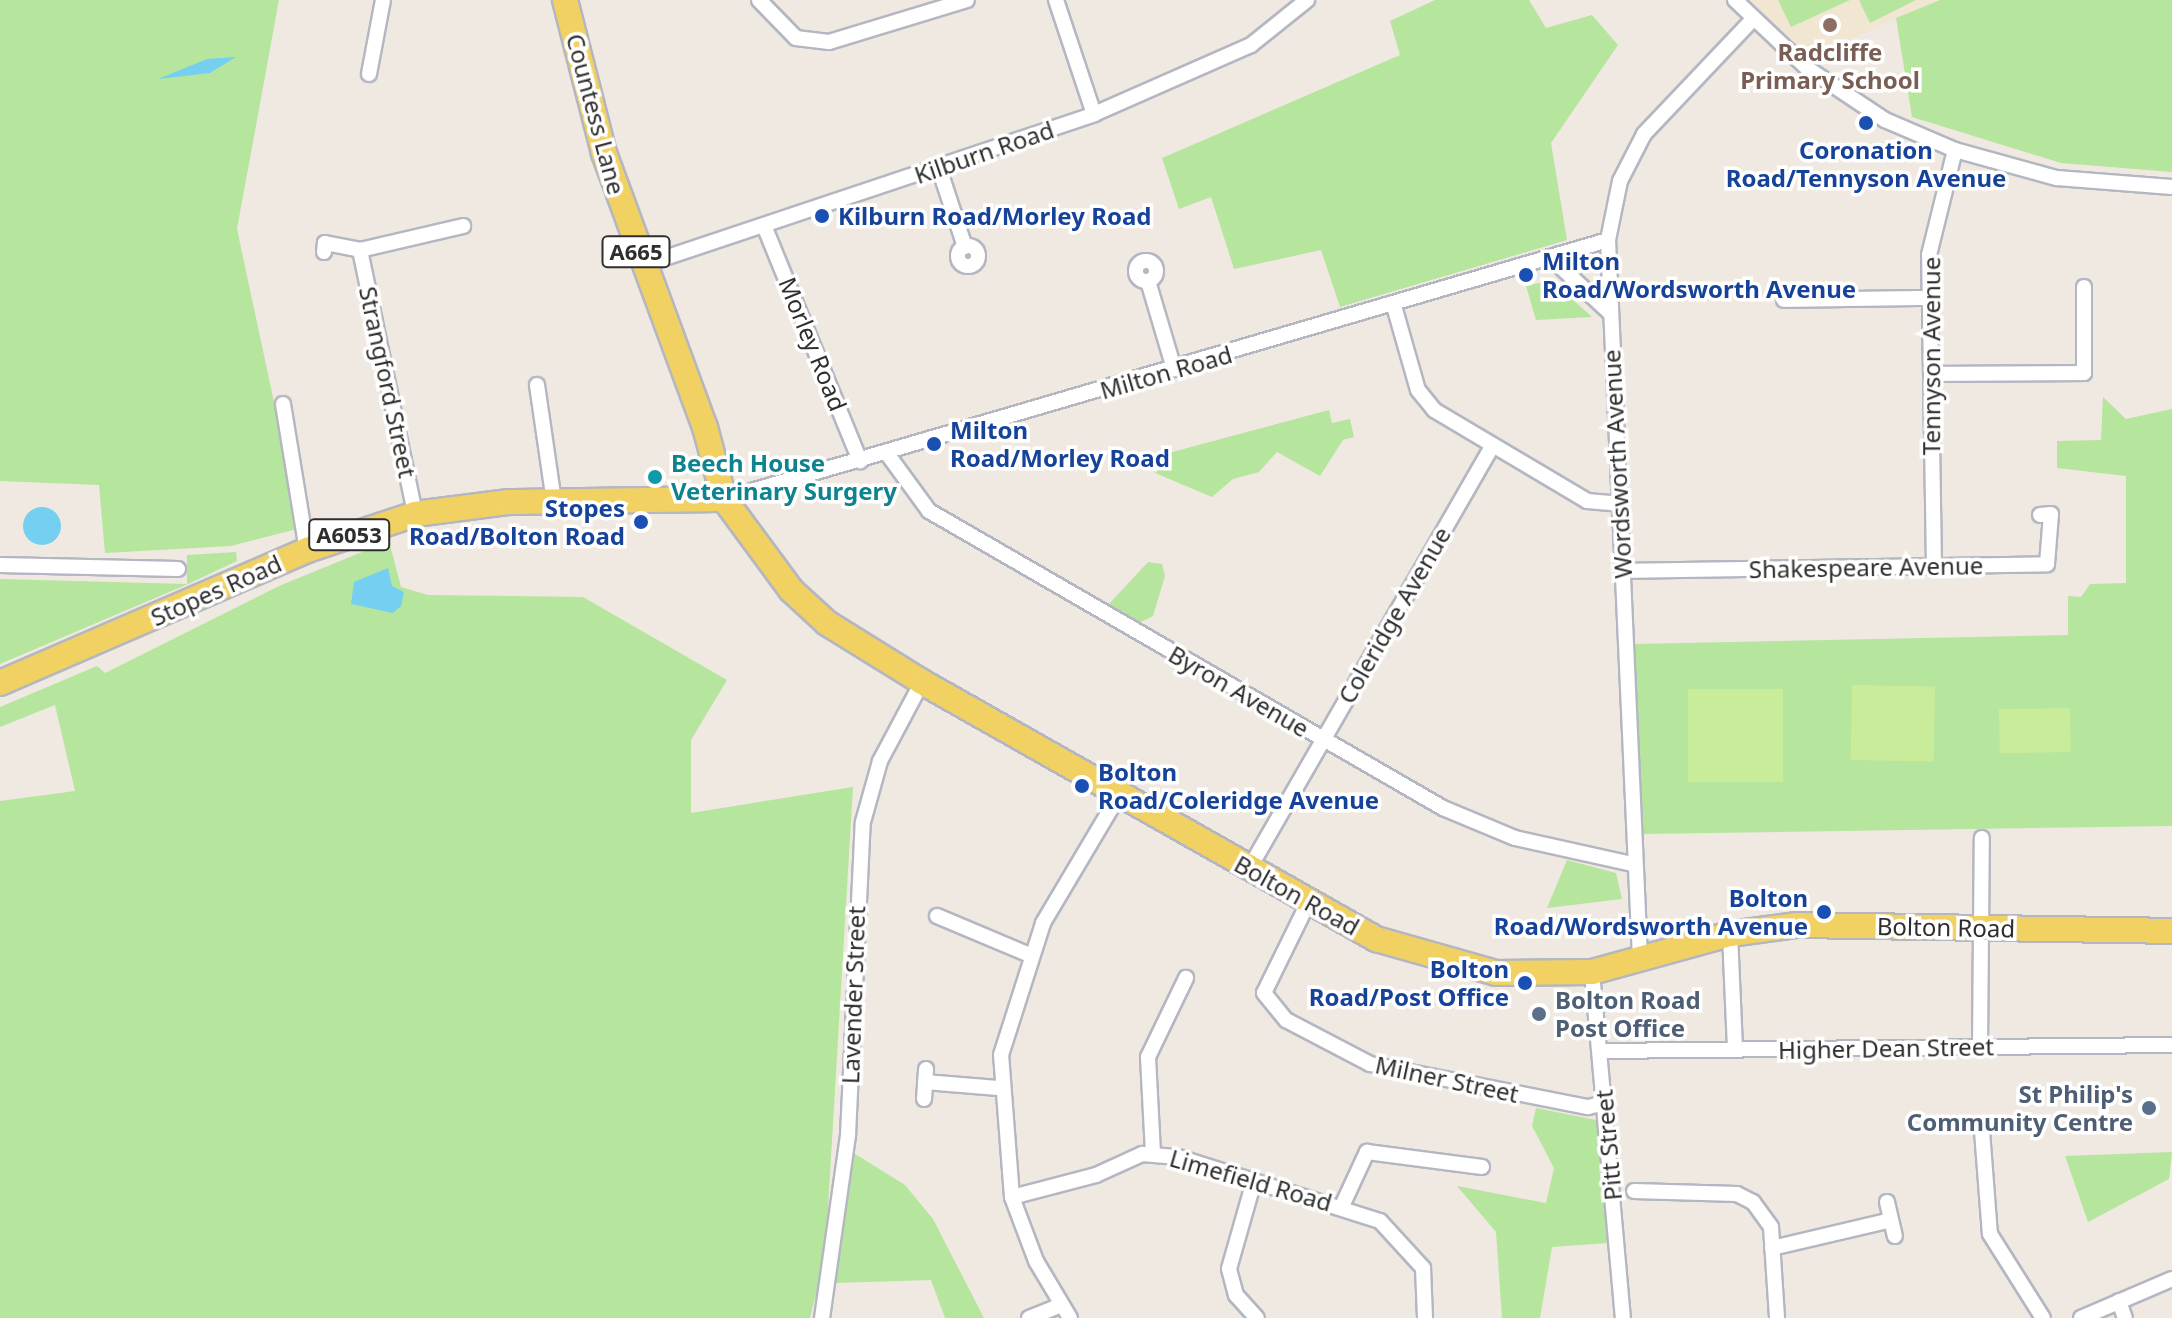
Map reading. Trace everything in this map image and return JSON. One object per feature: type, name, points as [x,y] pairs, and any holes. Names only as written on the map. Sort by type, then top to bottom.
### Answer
[{"type":"main road","name":"Countess Lane","points":[[565,0],[641,266],[705,427],[724,499]]},
{"type":"main road","name":"Stopes Road","points":[[0,683],[307,550],[415,514],[554,501],[724,499]]},
{"type":"main road","name":"Bolton Road","points":[[724,499],[791,590],[827,623],[922,682],[1308,903],[1376,939],[1449,962],[1527,978],[1592,972],[1730,934],[1797,925],[2172,931]]},
{"type":"street","points":[[368,74],[383,0]]},
{"type":"street","points":[[759,0],[783,30],[811,42],[844,41],[941,4],[967,0]]},
{"type":"street","points":[[1056,0],[1094,114]]},
{"type":"street","name":"Kilburn Road","points":[[641,266],[765,228],[1094,114],[1251,45],[1307,0]]},
{"type":"street","points":[[1735,0],[1752,20],[1846,95],[1955,150],[2057,178],[2172,187]]},
{"type":"street","name":"Wordsworth Avenue","points":[[1640,958],[1632,864],[1608,240],[1620,181],[1644,134],[1752,20]]},
{"type":"street","name":"Tennyson Avenue","points":[[1934,566],[1930,298],[1935,221],[1955,150]]},
{"type":"street","points":[[939,168],[965,247]]},
{"type":"street","points":[[324,252],[325,243],[360,250],[463,225]]},
{"type":"street","name":"Morley Road","points":[[765,228],[860,461]]},
{"type":"street","name":"Milton Road","points":[[724,499],[1394,306],[1608,240]]},
{"type":"street","name":"Strangford Street","points":[[360,250],[415,514]]},
{"type":"street","points":[[1552,259],[1609,312]]},
{"type":"street","points":[[1148,281],[1174,369]]},
{"type":"street","points":[[1931,374],[2084,373],[2084,287]]},
{"type":"street","points":[[1784,300],[1930,298]]},
{"type":"street","points":[[1394,306],[1425,402],[1492,446],[1587,501],[1619,504]]},
{"type":"street","points":[[537,385],[554,501]]},
{"type":"street","points":[[283,404],[307,550]]},
{"type":"street","name":"Coleridge Avenue","points":[[1249,869],[1492,446]]},
{"type":"street","name":"Byron Avenue","points":[[886,452],[929,511],[1322,739],[1476,824],[1632,864]]},
{"type":"street","name":"Shakespeare Avenue","points":[[1623,571],[2047,564],[2051,514],[2040,515]]},
{"type":"street","name":"Stopes Road","points":[[0,565],[178,569]]},
{"type":"street","name":"Lavender Street","points":[[822,1318],[848,1135],[863,822],[880,761],[922,682]]},
{"type":"street","points":[[1029,1318],[1066,1312],[1012,1197],[998,1088],[1030,955],[1119,795]]},
{"type":"street","points":[[1980,1047],[1982,838]]},
{"type":"street","name":"Milner Street","points":[[1308,903],[1264,993],[1286,1020],[1370,1064],[1588,1107],[1605,1103]]},
{"type":"street","points":[[944,938],[944,919],[1030,955]]},
{"type":"street","points":[[1730,934],[1735,1050]]},
{"type":"street","name":"Pitt Street","points":[[1592,972],[1623,1318]]},
{"type":"street","points":[[1153,1153],[1148,1057],[1178,984]]},
{"type":"street","name":"Higher Dean Street","points":[[1600,1051],[2172,1045]]},
{"type":"street","points":[[924,1099],[926,1075],[998,1088]]},
{"type":"street","points":[[1982,1131],[1989,1173],[1990,1234],[2043,1318]]},
{"type":"street","points":[[1342,1206],[1367,1152],[1472,1169]]},
{"type":"street","name":"Limefield Road","points":[[1012,1197],[1153,1153],[1342,1206],[1380,1221],[1411,1247],[1423,1268],[1425,1318]]},
{"type":"street","points":[[1254,1181],[1229,1269],[1236,1295],[1257,1318]]},
{"type":"street","points":[[1634,1191],[1661,1184],[1737,1194],[1753,1202],[1771,1227],[1777,1318]]},
{"type":"street","points":[[1887,1202],[1895,1236]]},
{"type":"street","points":[[1772,1248],[1891,1220]]},
{"type":"street","points":[[2081,1318],[2172,1279]]},
{"type":"street","points":[[2119,1301],[2125,1318]]},
{"type":"shaded area","name":"Radcliffe Primary School","points":[[1750,0],[1939,0],[1811,57]]},
{"type":"green space","points":[[0,0],[279,0],[237,229],[301,528],[231,546],[105,553],[99,485],[0,481]]},
{"type":"green space","points":[[1435,0],[1529,0],[1546,28],[1592,15],[1618,45],[1551,143],[1567,240],[1340,307],[1321,250],[1234,269],[1211,197],[1179,209],[1162,158],[1400,55],[1390,21]]},
{"type":"green space","points":[[1778,0],[1850,0],[1791,27]]},
{"type":"green space","points":[[1859,0],[1916,0],[1870,23]]},
{"type":"green space","points":[[1940,0],[2172,0],[2172,172],[2061,163],[1912,117],[1896,18]]},
{"type":"green space","points":[[1551,280],[1592,317],[1536,320],[1526,286]]},
{"type":"green space","points":[[2103,397],[2126,419],[2172,409],[2172,826],[1640,834],[1634,644],[2068,635],[2068,596],[2081,597],[2090,584],[2126,583],[2126,476],[2057,468],[2057,441],[2101,440]]},
{"type":"green space","points":[[1329,410],[1332,423],[1350,419],[1354,437],[1343,440],[1320,476],[1277,452],[1259,472],[1233,479],[1212,497],[1155,473],[1167,463],[1165,454]]},
{"type":"green space","points":[[389,541],[401,587],[428,595],[583,597],[727,680],[691,740],[691,813],[853,787],[825,1258],[810,1318],[0,1318],[0,801],[75,791],[55,705],[0,727],[0,707],[97,666],[105,673],[279,586]]},
{"type":"green space","points":[[236,552],[237,561],[188,584],[0,664],[0,579],[187,584],[187,555]]},
{"type":"green space","points":[[1148,562],[1162,564],[1165,576],[1153,616],[1139,623],[1109,604]]},
{"type":"green space","points":[[1852,685],[1935,686],[1934,761],[1851,760]]},
{"type":"green space","points":[[1688,689],[1783,689],[1783,782],[1688,782]]},
{"type":"green space","points":[[2070,708],[2071,752],[2000,753],[1999,709]]},
{"type":"green space","points":[[1567,860],[1616,873],[1622,899],[1547,908]]},
{"type":"green space","points":[[1536,1108],[1601,1121],[1608,1243],[1552,1247],[1540,1318],[1502,1318],[1496,1232],[1457,1186],[1546,1203],[1554,1168],[1532,1126]]},
{"type":"green space","points":[[852,1152],[905,1185],[933,1219],[984,1318],[945,1318],[931,1280],[835,1283]]},
{"type":"green space","points":[[2172,1152],[2169,1179],[2088,1222],[2065,1156]]},
{"type":"water","points":[[236,57],[210,73],[158,79],[207,59]]},
{"type":"water","points":[[42,507],[55,513],[61,526],[55,539],[42,545],[29,539],[23,526],[29,513]]},
{"type":"water","points":[[388,568],[392,586],[404,592],[401,606],[393,613],[351,604],[354,582]]},
{"type":"place","name":"Radcliffe Primary School","points":[[1830,25]]},
{"type":"place","name":"Coronation Road/Tennyson Avenue","points":[[1866,123]]},
{"type":"place","name":"Kilburn Road/Morley Road","points":[[822,216]]},
{"type":"place","name":"Milton Road/Wordsworth Avenue","points":[[1526,275]]},
{"type":"place","name":"Milton Road/Morley Road","points":[[934,444]]},
{"type":"place","name":"Beech House Veterinary Surgery","points":[[655,477]]},
{"type":"place","name":"Stopes Road/Bolton Road","points":[[641,522]]},
{"type":"place","name":"Bolton Road/Coleridge Avenue","points":[[1082,786]]},
{"type":"place","name":"Bolton Road/Wordsworth Avenue","points":[[1824,912]]},
{"type":"place","name":"Bolton Road/Post Office","points":[[1525,983]]},
{"type":"place","name":"Bolton Road Post Office","points":[[1539,1014]]},
{"type":"place","name":"St Philip's Community Centre","points":[[2149,1108]]}]
